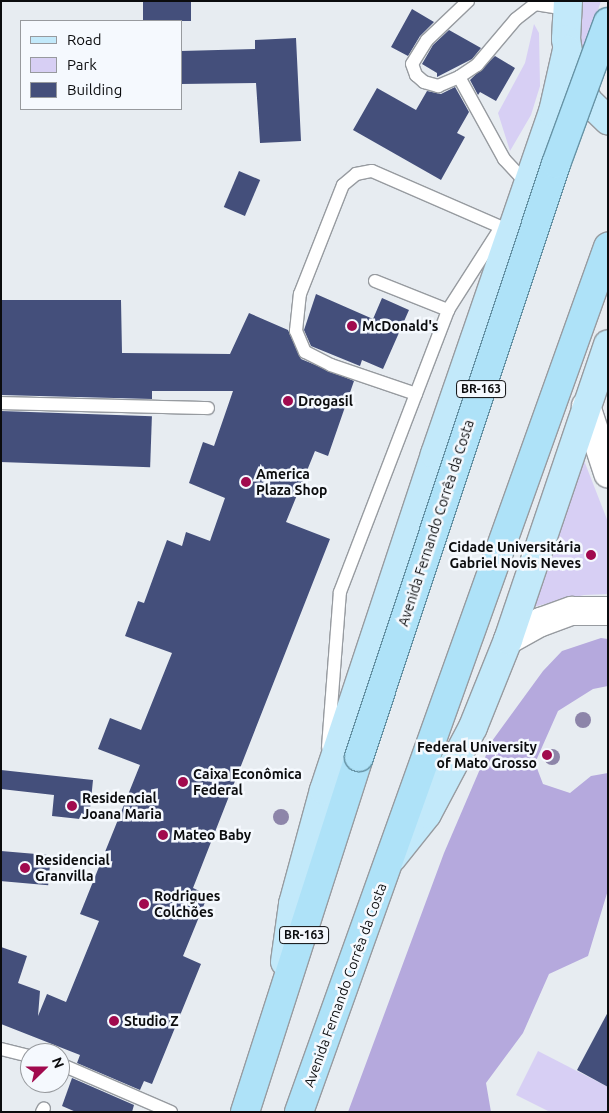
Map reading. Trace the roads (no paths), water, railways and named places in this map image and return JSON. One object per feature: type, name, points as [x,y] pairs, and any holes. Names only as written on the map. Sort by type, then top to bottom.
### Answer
[{"type":"highway","name":"Avenida Fernando Corrêa da Costa","points":[[246,1112],[275,1026],[358,757],[556,164],[608,22]]},
{"type":"highway","name":"Avenida Fernando Corrêa da Costa","points":[[299,1112],[426,764],[608,247]]},
{"type":"main road","points":[[568,5],[566,50],[580,89],[608,120]]},
{"type":"main road","name":"Avenida Fernando Corrêa da Costa","points":[[275,1026],[294,904],[324,790],[509,224],[529,186],[555,105],[566,50]]},
{"type":"main road","name":"Avenida Fernando Corrêa da Costa","points":[[392,858],[427,814],[450,775],[508,640],[608,344]]},
{"type":"street","points":[[586,406],[608,472]]},
{"type":"street","points":[[508,640],[541,622],[572,611],[608,611]]},
{"type":"lane","points":[[468,1],[427,40],[412,64],[416,75],[424,82],[438,86],[459,77],[477,65],[526,9],[534,4],[568,5]]},
{"type":"lane","points":[[459,77],[504,159],[529,186]]},
{"type":"lane","points":[[324,790],[340,592],[416,394],[448,310],[509,224],[372,171],[356,174],[343,185],[300,294],[296,331],[305,352],[331,365],[416,394]]},
{"type":"lane","points":[[375,281],[448,310]]},
{"type":"lane","points":[[1,404],[208,408]]},
{"type":"lane","points":[[1,1048],[20,1053]]},
{"type":"lane","points":[[70,1068],[171,1112]]},
{"type":"place","name":"McDonald's","points":[[352,326]]},
{"type":"place","name":"Drogasil","points":[[288,401]]},
{"type":"place","name":"America Plaza Shop","points":[[246,482]]},
{"type":"place","name":"Cidade Universitária Gabriel Novis Neves","points":[[591,555]]},
{"type":"place","name":"Federal University of Mato Grosso","points":[[547,755]]},
{"type":"place","name":"Caixa Econômica Federal","points":[[183,782]]},
{"type":"place","name":"Residencial Joana Maria","points":[[72,806]]},
{"type":"place","name":"Mateo Baby","points":[[163,835]]},
{"type":"place","name":"Residencial Granvilla","points":[[25,868]]},
{"type":"place","name":"Rodrigues Colchões","points":[[144,904]]},
{"type":"place","name":"Studio Z","points":[[114,1021]]}]
